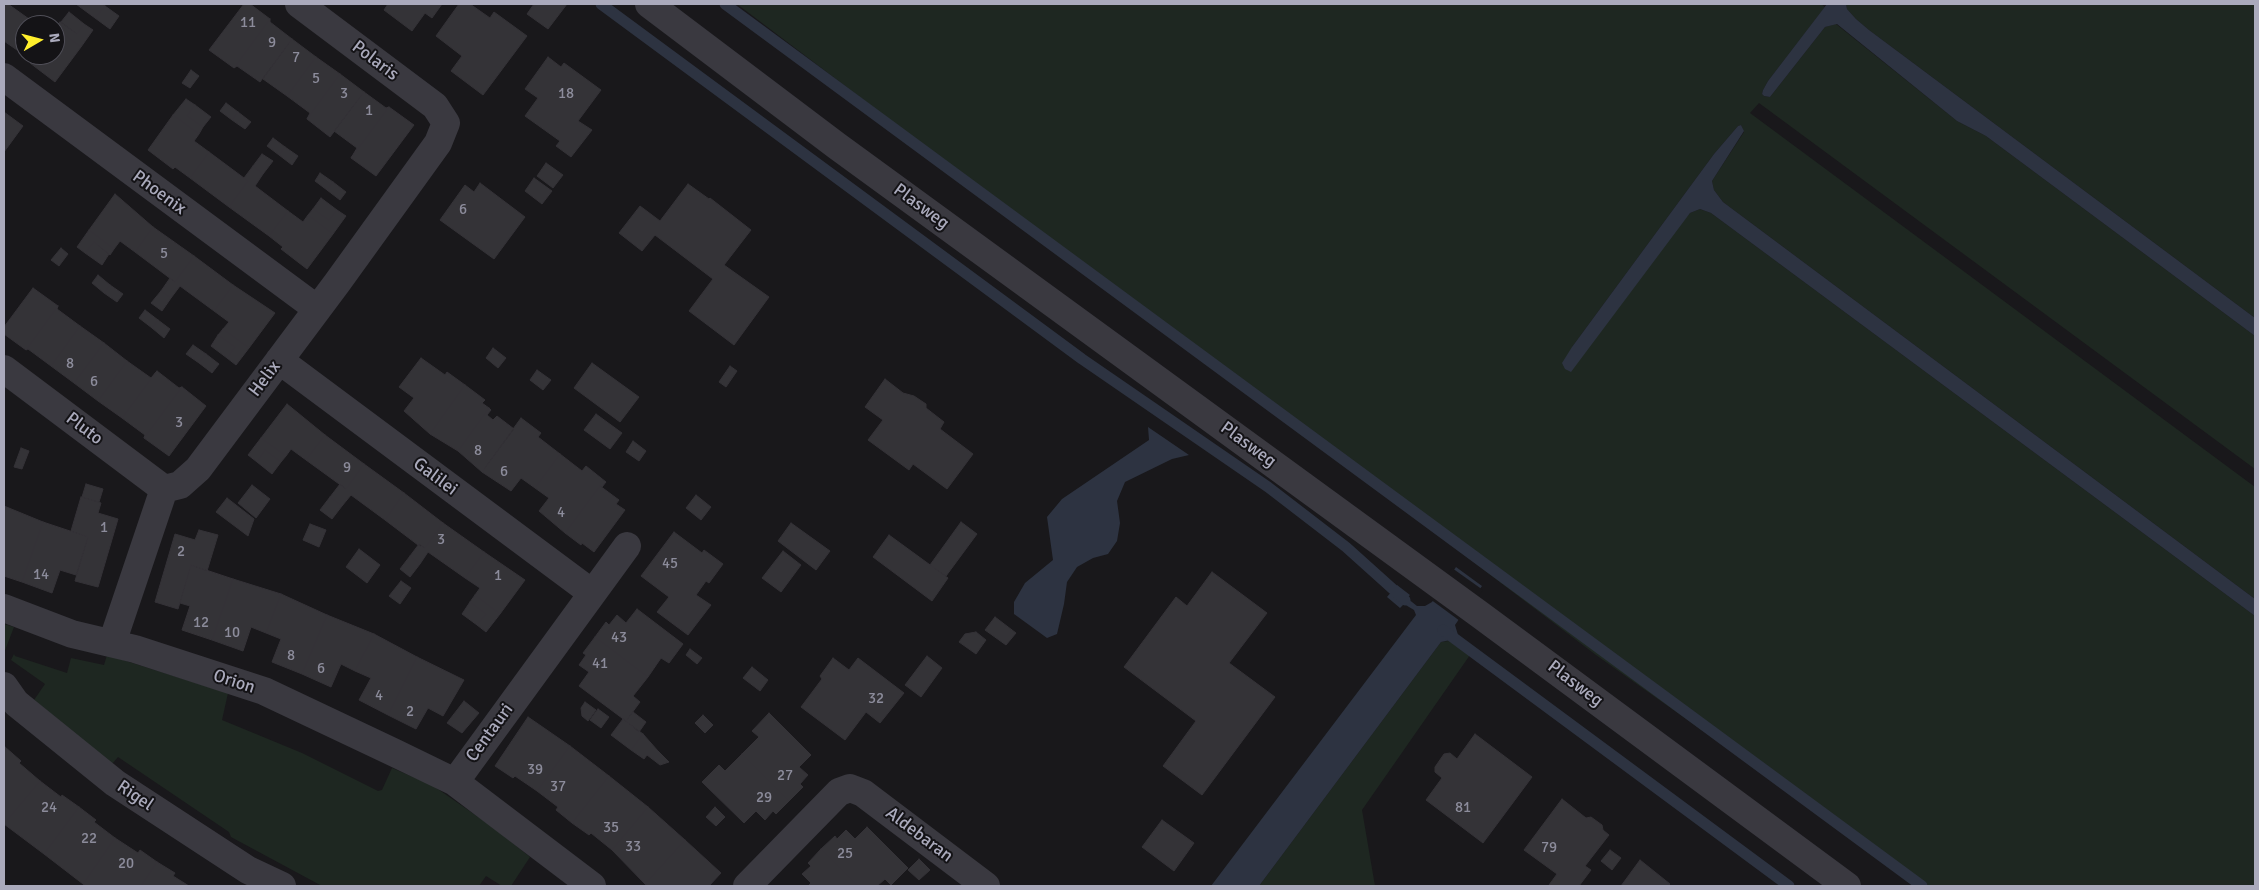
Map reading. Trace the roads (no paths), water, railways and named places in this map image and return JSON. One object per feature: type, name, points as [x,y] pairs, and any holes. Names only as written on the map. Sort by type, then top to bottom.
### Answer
[{"type":"street","name":"Polaris","points":[[299,4],[435,106],[446,123]]},
{"type":"street","name":"Plasweg","points":[[649,4],[836,146],[1431,578],[1847,886]]},
{"type":"street","name":"Phoenix","points":[[4,77],[316,308]]},
{"type":"street","name":"Helix","points":[[164,489],[180,485],[198,468],[316,308],[337,283],[438,143],[446,123]]},
{"type":"street","name":"Galilei","points":[[279,360],[592,593]]},
{"type":"street","name":"Pluto","points":[[4,369],[164,489]]},
{"type":"street","points":[[112,643],[164,489]]},
{"type":"street","name":"Centauri","points":[[455,782],[627,546]]},
{"type":"street","name":"Orion","points":[[4,608],[72,634],[135,649],[264,691],[455,782]]},
{"type":"street","name":"Rigel","points":[[4,686],[16,703],[115,783],[248,870],[282,886]]},
{"type":"street","points":[[455,782],[592,886]]},
{"type":"street","name":"Aldebaran","points":[[747,886],[839,792],[850,788],[863,793],[986,886]]},
{"type":"water","points":[[1827,4],[1846,4],[1847,9],[1869,30],[2255,318],[2255,336],[1986,136],[1957,121],[1837,24],[1825,27],[1770,97],[1764,96],[1762,94],[1763,90],[1768,81]]},
{"type":"water","points":[[1741,125],[1744,131],[1712,181],[1714,190],[1723,202],[2255,599],[2255,616],[1711,213],[1700,209],[1690,213],[1571,372],[1565,369],[1562,363],[1572,347],[1714,154],[1738,126]]},
{"type":"water","points":[[1148,427],[1189,455],[1172,459],[1125,482],[1117,501],[1120,523],[1117,541],[1108,554],[1093,558],[1077,567],[1067,582],[1057,634],[1047,638],[1014,614],[1014,602],[1025,583],[1053,560],[1047,517],[1062,499],[1149,440]]},
{"type":"water","points":[[1456,567],[1482,586],[1455,625],[1458,635],[1455,639],[1441,642],[1259,886],[1211,886],[1416,615],[1414,610],[1404,604],[1400,608],[1387,597],[1397,585],[1410,595],[1407,598],[1417,606],[1425,606],[1432,602]]},
{"type":"waterway","points":[[601,4],[1082,359],[1268,487],[1346,547],[1405,600]]},
{"type":"waterway","points":[[725,4],[1922,886]]},
{"type":"waterway","points":[[1443,630],[1789,886]]}]
